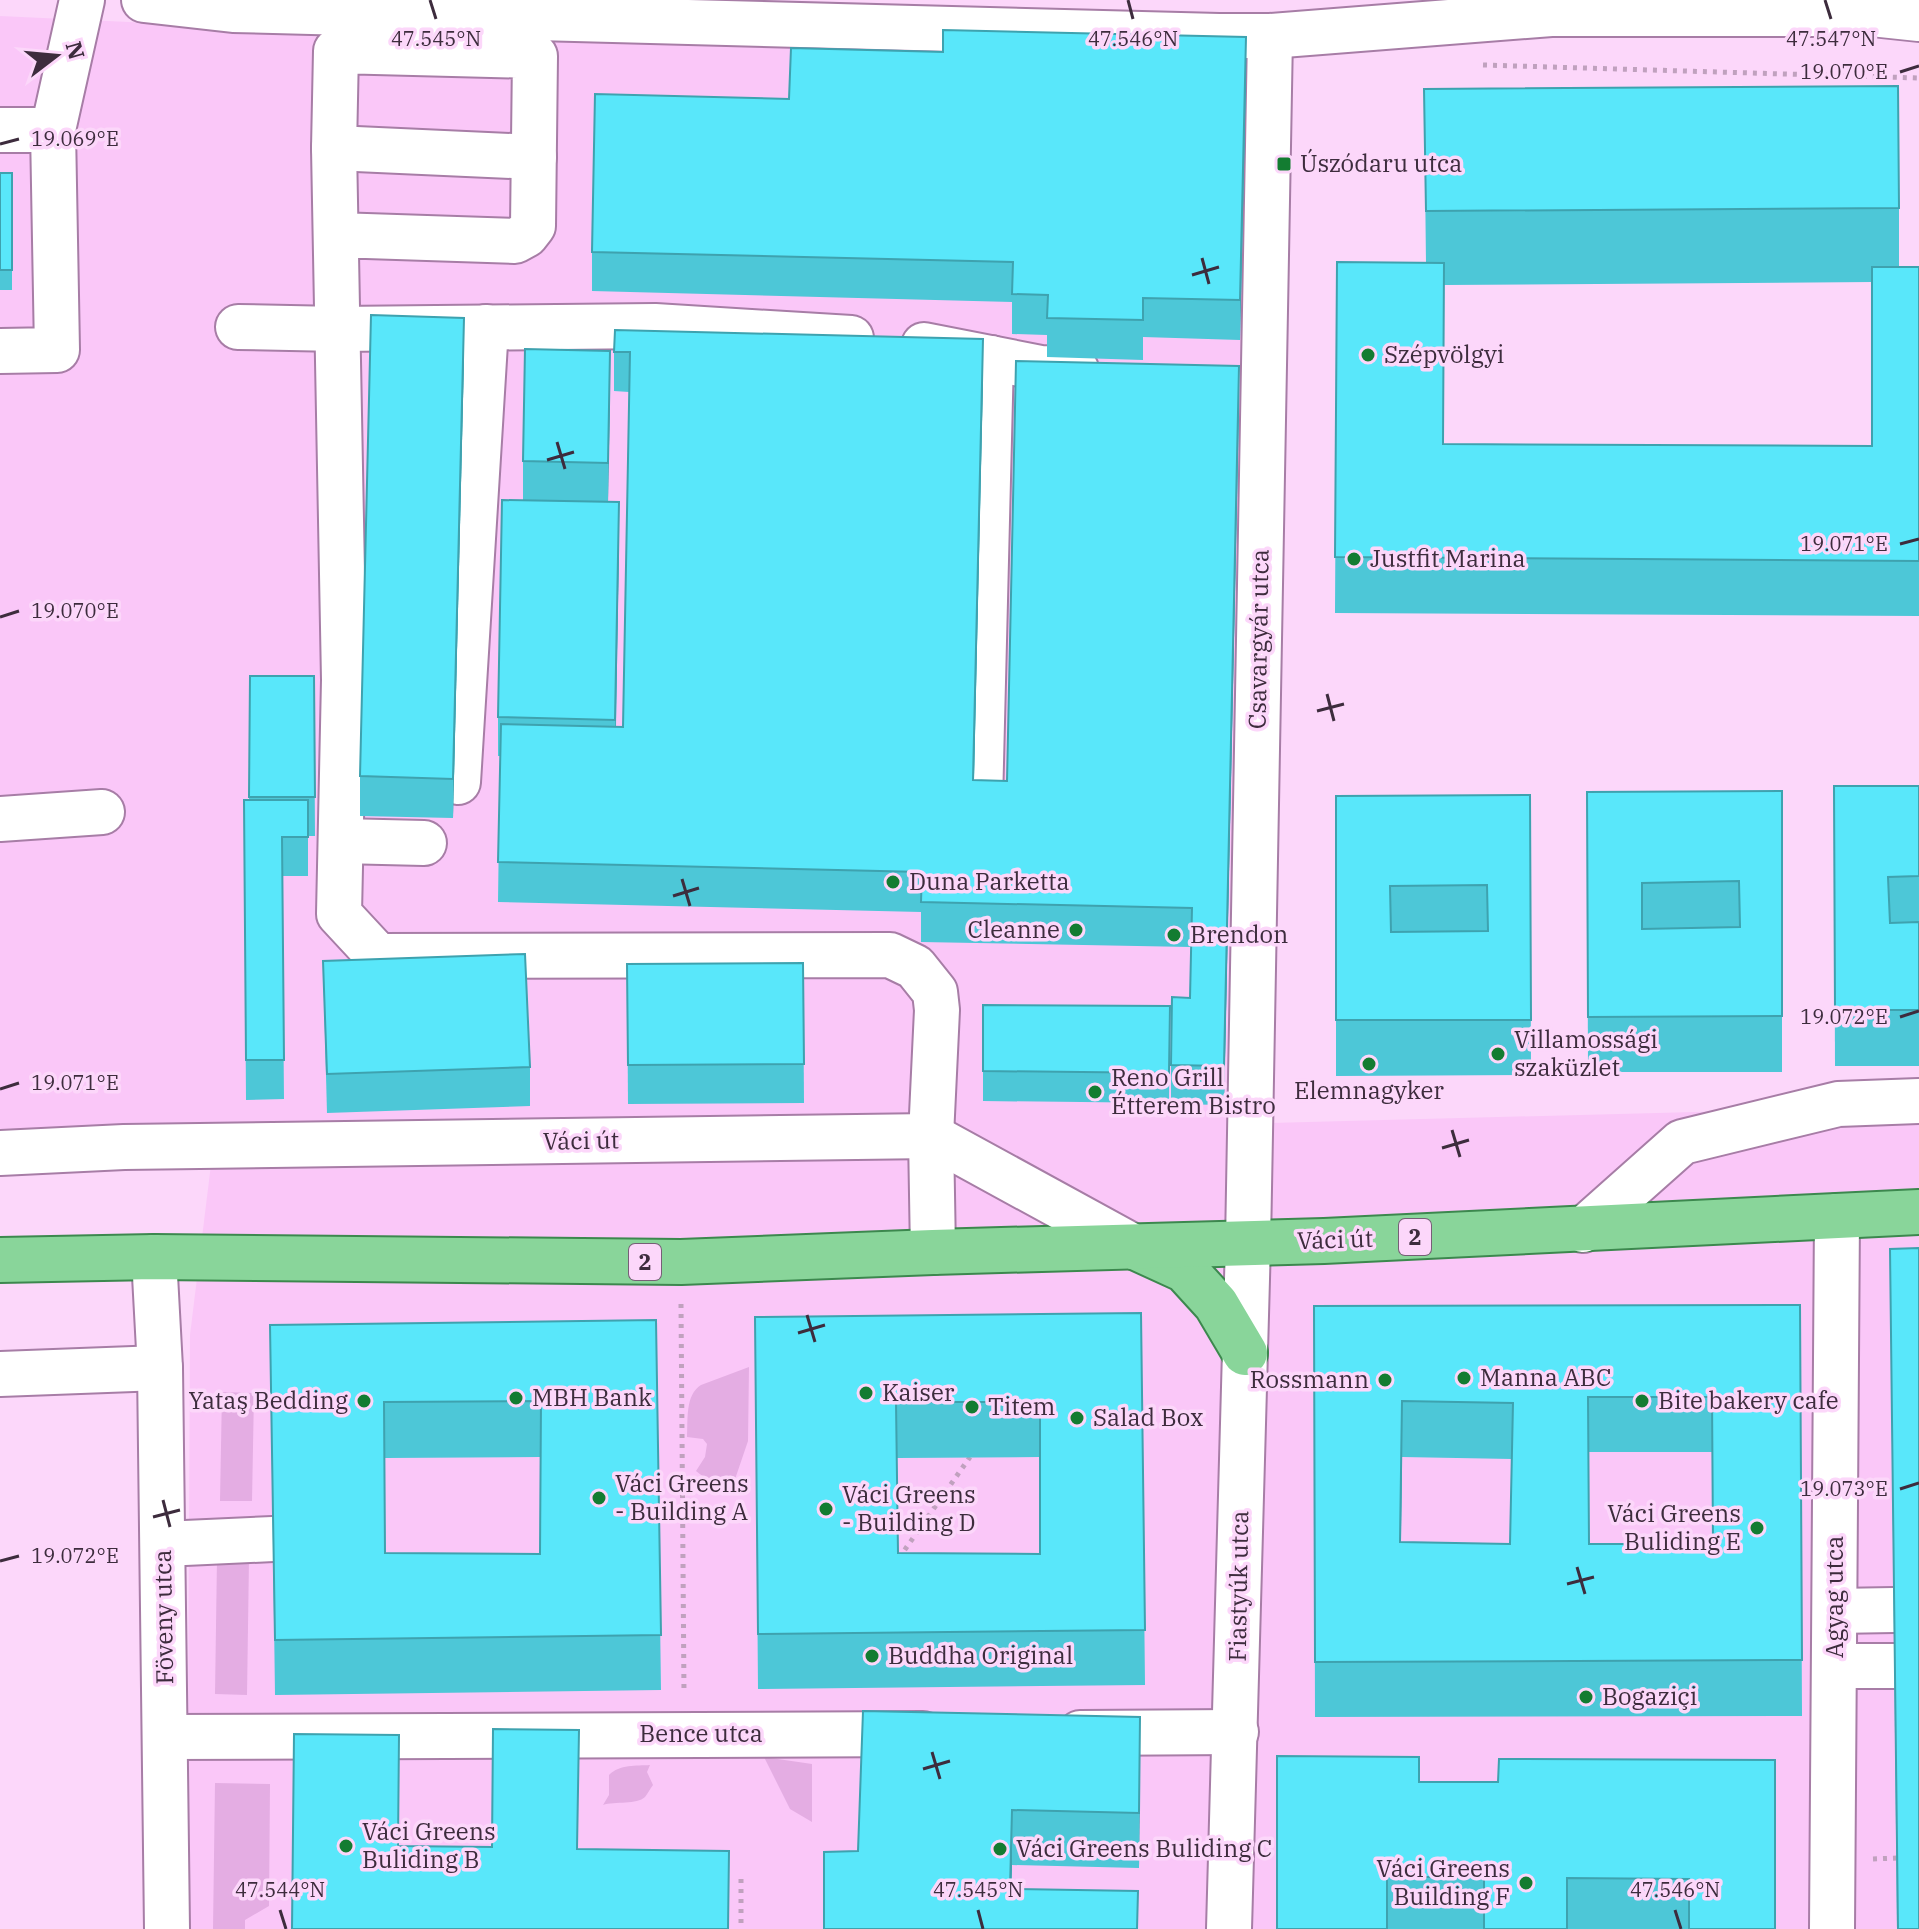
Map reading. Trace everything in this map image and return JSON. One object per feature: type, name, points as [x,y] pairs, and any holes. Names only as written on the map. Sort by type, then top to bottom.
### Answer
[{"type":"main road","name":"Váci út","points":[[0,1260],[154,1257],[681,1262],[1583,1230],[1919,1212]]},
{"type":"main road","points":[[1134,1247],[1185,1270],[1216,1304],[1245,1353]]},
{"type":"street","points":[[0,351],[57,350],[53,130],[82,0]]},
{"type":"street","points":[[144,0],[233,10],[254,5],[1219,36],[1270,36],[1551,14],[1872,14],[1919,19]]},
{"type":"street","points":[[1872,14],[1919,3]]},
{"type":"street","name":"Csavargyár utca","points":[[1248,1243],[1248,371],[1270,36]]},
{"type":"street","points":[[336,235],[515,241],[526,235],[533,226],[535,56],[336,51],[334,148],[344,680],[339,914],[378,956],[890,955],[915,967],[935,992],[937,1010],[931,1136],[933,1252]]},
{"type":"street","points":[[0,130],[53,130]]},
{"type":"street","points":[[334,148],[534,157]]},
{"type":"street","points":[[238,327],[655,326],[902,341],[1041,368],[1120,369]]},
{"type":"street","points":[[458,782],[486,327]]},
{"type":"street","points":[[980,803],[991,358]]},
{"type":"street","points":[[0,819],[102,812]]},
{"type":"street","points":[[341,841],[424,843]]},
{"type":"street","points":[[1583,1230],[1682,1142],[1838,1104],[1919,1101]]},
{"type":"street","name":"Váci út","points":[[0,1153],[156,1147],[931,1136],[1134,1247]]},
{"type":"street","name":"Agyag utca","points":[[1832,1929],[1837,1216]]},
{"type":"street","name":"Fiastyúk utca","points":[[1229,1929],[1248,1243]]},
{"type":"street","name":"Föveny utca","points":[[154,1257],[160,1368],[167,1929]]},
{"type":"street","points":[[0,1374],[160,1368]]},
{"type":"street","points":[[163,1544],[273,1539]]},
{"type":"street","points":[[1835,1611],[1894,1610]]},
{"type":"street","points":[[1834,1666],[1894,1666]]},
{"type":"street","points":[[1048,1733],[1236,1732]]},
{"type":"street","name":"Bence utca","points":[[166,1737],[955,1733]]},
{"type":"path","points":[[1469,65],[1919,78]]},
{"type":"path","points":[[681,1262],[684,1735]]},
{"type":"path","points":[[897,1561],[970,1457]]},
{"type":"path","points":[[741,1879],[741,1929]]},
{"type":"shaded area","points":[[0,16],[236,27],[1217,53],[1251,73],[1234,1124],[1919,1106],[1919,1929],[187,1929],[190,1335],[215,1132],[0,1133]]},
{"type":"shaded area","points":[[749,1367],[748,1441],[731,1491],[714,1485],[696,1471],[705,1457],[707,1444],[703,1439],[687,1437],[688,1408],[692,1395],[701,1385]]},
{"type":"shaded area","points":[[222,1392],[254,1393],[252,1501],[220,1501]]},
{"type":"shaded area","points":[[217,1558],[249,1559],[247,1695],[215,1694]]},
{"type":"shaded area","points":[[764,1757],[812,1764],[812,1822],[790,1809]]},
{"type":"shaded area","points":[[650,1765],[647,1772],[653,1785],[645,1797],[637,1801],[603,1805],[609,1795],[609,1775],[613,1771]]},
{"type":"shaded area","points":[[215,1783],[270,1784],[269,1906],[245,1920],[245,1929],[213,1929]]},
{"type":"building","points":[[943,30],[1246,37],[1240,300],[1143,298],[1143,320],[1047,318],[1048,295],[1012,294],[1013,262],[592,252],[595,94],[789,99],[791,48],[943,52]]},
{"type":"building","points":[[1898,86],[1899,208],[1426,211],[1424,89]]},
{"type":"building","points":[[0,173],[12,173],[12,270],[0,270]]},
{"type":"building","points":[[1337,262],[1444,263],[1443,444],[1872,446],[1872,267],[1919,267],[1919,561],[1335,557]]},
{"type":"building","points":[[371,315],[464,318],[453,779],[360,776]]},
{"type":"building","points":[[615,330],[983,339],[973,780],[1007,781],[1016,361],[1239,366],[1224,1066],[1171,1065],[1172,997],[1190,998],[1192,908],[921,902],[922,872],[498,862],[501,724],[623,727],[630,352],[614,352]]},
{"type":"building","points":[[525,349],[610,351],[608,463],[523,461]]},
{"type":"building","points":[[502,500],[619,502],[615,720],[498,717]]},
{"type":"building","points":[[250,676],[314,676],[315,797],[249,797]]},
{"type":"building","points":[[1834,786],[1919,786],[1919,876],[1888,877],[1890,923],[1919,922],[1919,1010],[1835,1010]]},
{"type":"building","points":[[1782,791],[1782,1016],[1588,1017],[1587,792]],"holes":[[[1739,881],[1740,927],[1642,929],[1642,883]]]},
{"type":"building","points":[[1530,795],[1531,1020],[1336,1020],[1336,796]],"holes":[[[1487,885],[1488,931],[1391,932],[1390,886]]]},
{"type":"building","points":[[244,800],[308,800],[308,837],[282,837],[284,1060],[246,1060]]},
{"type":"building","points":[[525,954],[530,1067],[327,1074],[323,961]]},
{"type":"building","points":[[803,963],[804,1064],[628,1065],[627,964]]},
{"type":"building","points":[[983,1005],[1170,1006],[1169,1073],[983,1071]]},
{"type":"building","points":[[1919,1248],[1919,1929],[1898,1929],[1890,1249]]},
{"type":"building","name":"Váci Greens Buliding E","points":[[1800,1305],[1802,1660],[1315,1662],[1314,1306]],"holes":[[[1588,1397],[1712,1397],[1713,1544],[1589,1544]],[[1402,1401],[1513,1403],[1510,1544],[1400,1542]]]},
{"type":"building","name":"Váci Greens - Building D","points":[[1141,1313],[1145,1630],[758,1634],[755,1317]],"holes":[[[896,1402],[1040,1402],[1040,1554],[898,1553]]]},
{"type":"building","name":"Váci Greens - Building A","points":[[656,1320],[661,1635],[275,1640],[270,1325]],"holes":[[[541,1401],[540,1554],[385,1553],[384,1402]]]},
{"type":"building","points":[[863,1711],[1140,1717],[1139,1813],[1012,1810],[1010,1889],[1138,1891],[1137,1929],[824,1929],[824,1852],[858,1851]]},
{"type":"building","points":[[493,1729],[579,1730],[577,1849],[729,1851],[728,1929],[292,1929],[294,1734],[399,1735],[398,1846],[492,1847]]},
{"type":"building","name":"Váci Greens Building F","points":[[1277,1756],[1419,1757],[1419,1782],[1498,1782],[1499,1759],[1775,1760],[1775,1929],[1689,1929],[1689,1879],[1567,1878],[1567,1929],[1484,1929],[1484,1877],[1387,1877],[1387,1929],[1277,1929]]},
{"type":"place","name":"Úszódaru utca","points":[[1284,164]]},
{"type":"place","name":"Szépvölgyi","points":[[1368,355]]},
{"type":"place","name":"Justfit Marina","points":[[1354,559]]},
{"type":"place","name":"Duna Parketta","points":[[893,882]]},
{"type":"place","name":"Cleanne","points":[[1076,930]]},
{"type":"place","name":"Brendon","points":[[1174,935]]},
{"type":"place","name":"Villamossági szaküzlet","points":[[1498,1054]]},
{"type":"place","name":"Elemnagyker","points":[[1369,1064]]},
{"type":"place","name":"Reno Grill Étterem Bistro","points":[[1095,1092]]},
{"type":"place","name":"Manna ABC","points":[[1464,1378]]},
{"type":"place","name":"Rossmann","points":[[1385,1380]]},
{"type":"place","name":"Kaiser","points":[[866,1393]]},
{"type":"place","name":"MBH Bank","points":[[516,1398]]},
{"type":"place","name":"Yataş Bedding","points":[[364,1401]]},
{"type":"place","name":"Bite bakery cafe","points":[[1642,1401]]},
{"type":"place","name":"Titem","points":[[972,1407]]},
{"type":"place","name":"Salad Box","points":[[1077,1418]]},
{"type":"place","name":"Váci Greens - Building A","points":[[599,1498]]},
{"type":"place","name":"Váci Greens - Building D","points":[[826,1509]]},
{"type":"place","name":"Váci Greens Buliding E","points":[[1757,1528]]},
{"type":"place","name":"Buddha Original","points":[[872,1656]]},
{"type":"place","name":"Bogaziçi","points":[[1586,1697]]},
{"type":"place","name":"Váci Greens Buliding B","points":[[346,1846]]},
{"type":"place","name":"Váci Greens Buliding C","points":[[1000,1849]]},
{"type":"place","name":"Váci Greens Building F","points":[[1526,1883]]}]
